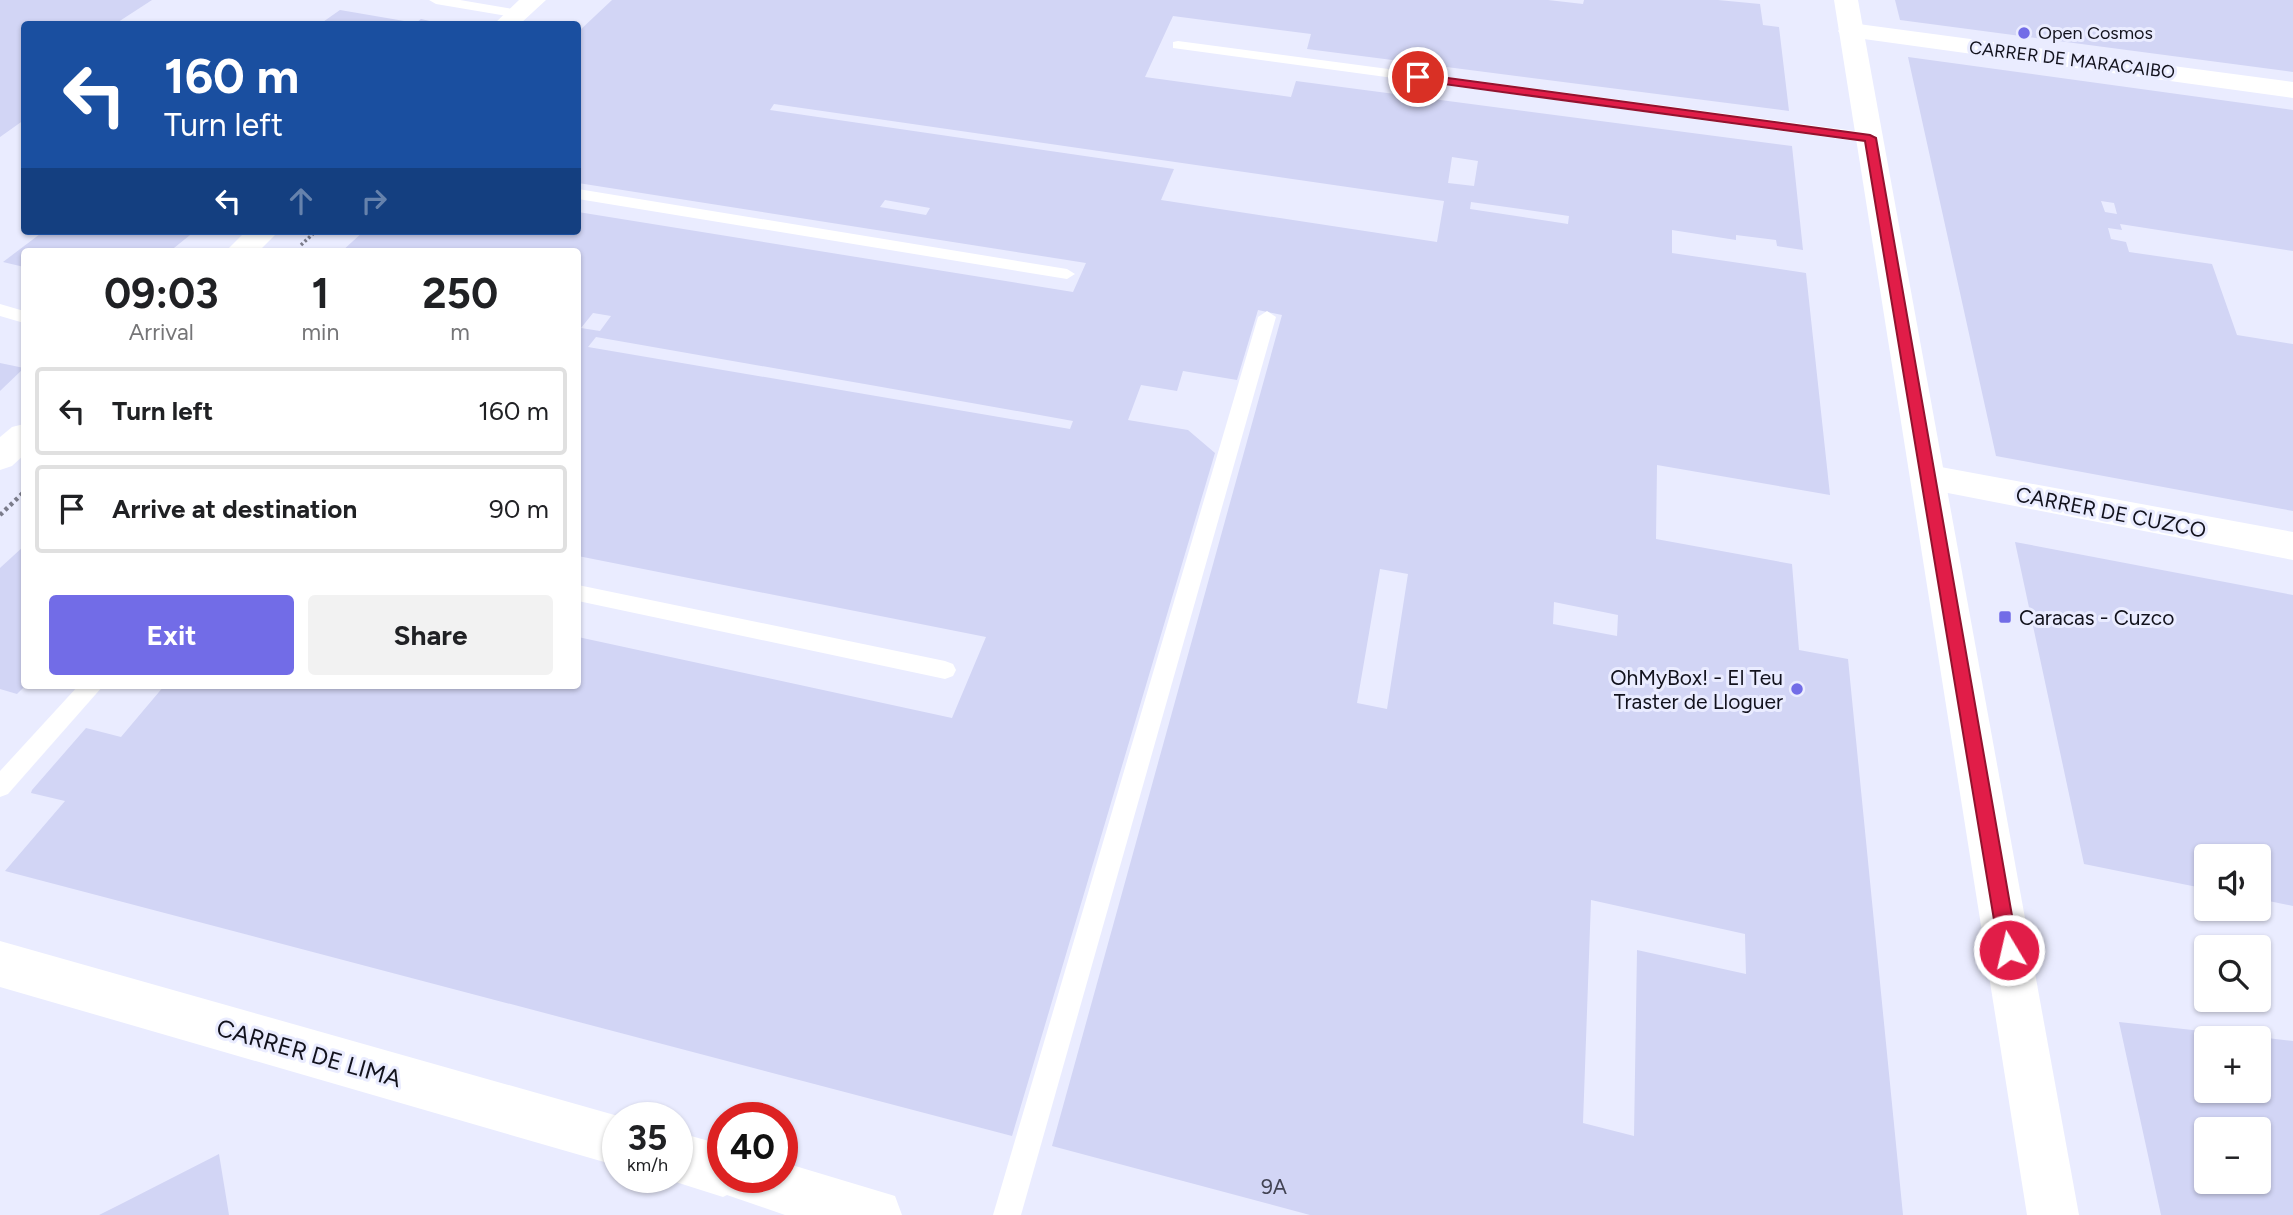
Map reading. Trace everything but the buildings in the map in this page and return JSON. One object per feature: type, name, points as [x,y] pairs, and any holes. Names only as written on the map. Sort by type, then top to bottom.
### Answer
[{"type":"street","name":"CARRER DE MARACAIBO","points":[[1849,16],[2293,90]]},
{"type":"street","points":[[1849,16],[1930,478],[2053,1215]]},
{"type":"street","points":[[245,248],[259,235]]},
{"type":"street","points":[[0,457],[21,439]]},
{"type":"street","name":"CARRER DE CUZCO","points":[[1930,478],[2293,546]]},
{"type":"street","name":"CARRER DE LIMA","points":[[0,964],[602,1136]]},
{"type":"street","points":[[798,1193],[876,1215]]},
{"type":"lane","points":[[436,0],[520,13]]},
{"type":"lane","points":[[1178,45],[1870,138]]},
{"type":"lane","points":[[581,194],[1067,274]]},
{"type":"lane","points":[[0,310],[21,316]]},
{"type":"lane","points":[[1007,1215],[1267,317]]},
{"type":"lane","points":[[581,594],[945,670]]},
{"type":"lane","points":[[0,787],[89,689]]},
{"type":"path","points":[[297,248],[312,235]]},
{"type":"path","points":[[0,515],[21,495]]},
{"type":"place","name":"Open Cosmos","points":[[2024,33]]},
{"type":"place","name":"Caracas - Cuzco","points":[[2005,617]]},
{"type":"place","name":"OhMyBox! - El Teu Traster de Lloguer","points":[[1797,689]]},
{"type":"route","points":[[1418,77],[1870,138],[2009,950]]}]
